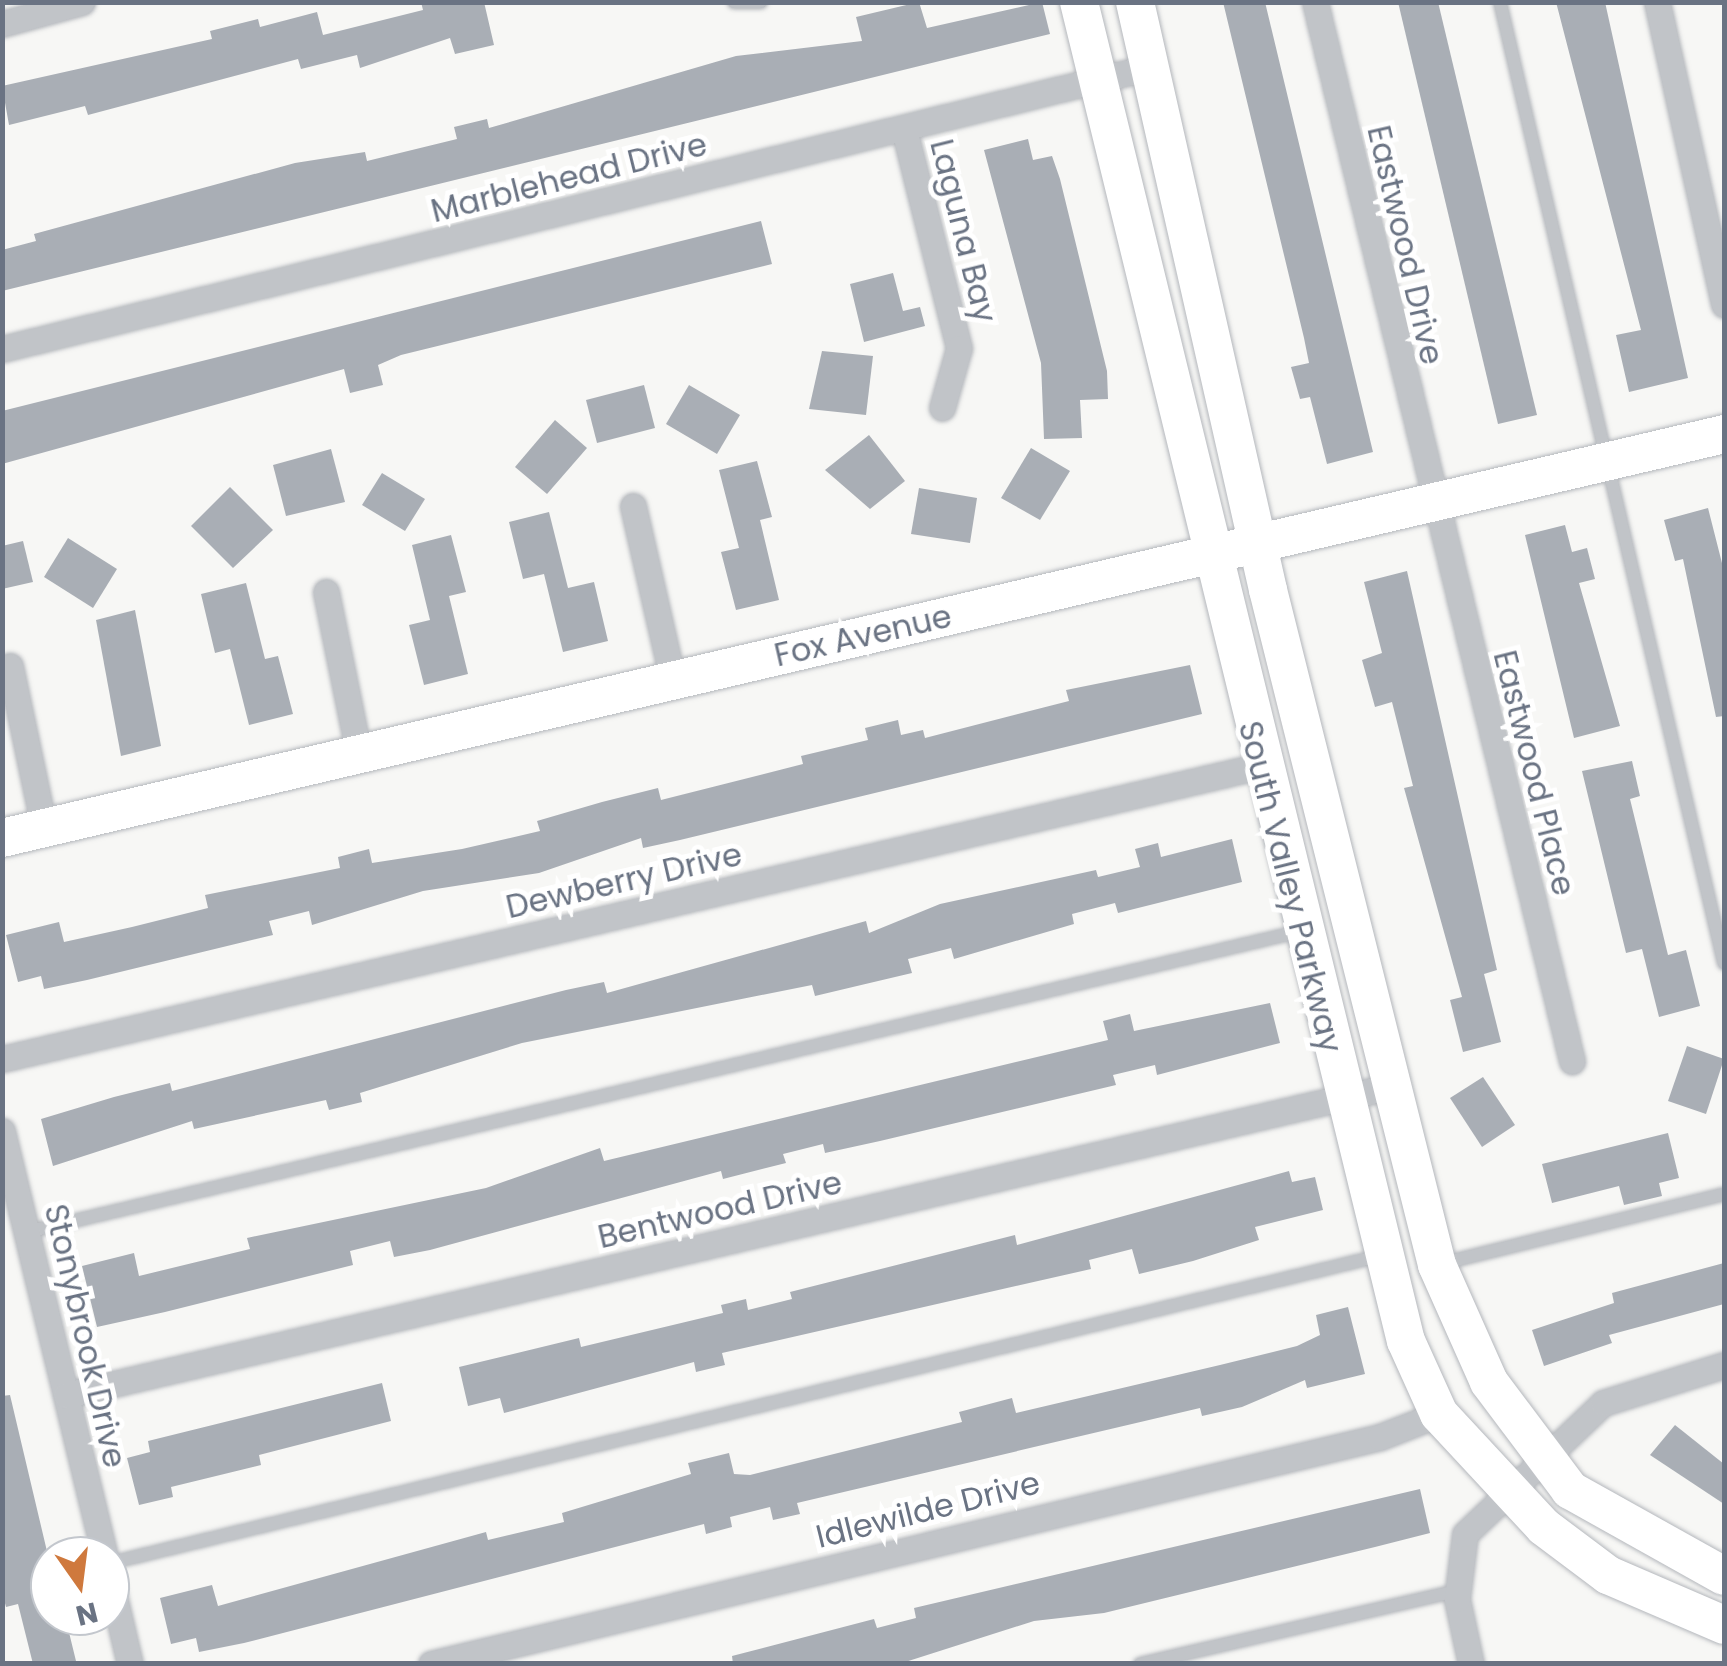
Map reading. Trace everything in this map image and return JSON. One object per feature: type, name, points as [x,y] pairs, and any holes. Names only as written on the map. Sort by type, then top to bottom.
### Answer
[{"type":"main road","name":"South Valley Parkway","points":[[1079,2],[1260,766],[1382,1255],[1439,1414],[1508,1490],[1608,1575],[1724,1625]]},
{"type":"main road","name":"South Valley Parkway","points":[[1135,2],[1388,1087],[1437,1265],[1489,1382],[1542,1459],[1570,1490],[1633,1531],[1724,1576]]},
{"type":"main road","name":"Fox Avenue","points":[[2,838],[1724,434]]},
{"type":"street","points":[[2,24],[82,2]]},
{"type":"street","name":"Eastwood Drive","points":[[1315,2],[1434,502]]},
{"type":"street","points":[[1657,2],[1724,305]]},
{"type":"street","name":"Marblehead Drive","points":[[2,349],[1150,67]]},
{"type":"street","name":"Laguna Bay","points":[[904,128],[959,348],[942,408]]},
{"type":"street","name":"Eastwood Place","points":[[1434,502],[1572,1061]]},
{"type":"street","points":[[633,506],[673,680]]},
{"type":"street","points":[[326,592],[358,754]]},
{"type":"street","points":[[10,666],[44,828]]},
{"type":"street","name":"Dewberry Drive","points":[[2,1059],[1260,766]]},
{"type":"street","name":"Bentwood Drive","points":[[66,1395],[1388,1087]]},
{"type":"street","name":"Stonybrook Drive","points":[[2,1131],[99,1536]]},
{"type":"street","points":[[1471,1664],[1457,1591],[1466,1534],[1603,1403],[1724,1365]]},
{"type":"street","name":"Idlewilde Drive","points":[[430,1664],[1380,1437],[1439,1414]]},
{"type":"street","points":[[123,1636],[130,1664]]},
{"type":"lane","points":[[734,2],[761,2]]},
{"type":"lane","points":[[1500,2],[1724,963]]},
{"type":"lane","points":[[27,1232],[1301,931]]},
{"type":"lane","points":[[1437,1265],[1724,1194]]},
{"type":"lane","points":[[130,1557],[1382,1255]]},
{"type":"lane","points":[[1140,1664],[1457,1591]]},
{"type":"building","points":[[421,2],[484,2],[494,45],[455,54],[450,38],[360,68],[357,55],[301,69],[298,59],[88,115],[85,106],[9,125],[2,86],[212,39],[210,31],[258,19],[260,27],[317,12],[323,35],[423,10]]},
{"type":"building","points":[[919,2],[927,28],[1042,2],[1050,34],[2,291],[2,250],[36,241],[34,234],[295,163],[365,152],[367,161],[457,139],[454,127],[487,119],[489,128],[736,56],[862,41],[856,17]]},
{"type":"building","points":[[1223,2],[1265,2],[1373,452],[1327,464],[1310,397],[1300,399],[1291,367],[1309,363]]},
{"type":"building","points":[[1398,2],[1438,2],[1537,415],[1498,424]]},
{"type":"building","points":[[1556,2],[1605,2],[1688,378],[1629,392],[1616,335],[1641,330]]},
{"type":"building","points":[[1028,139],[1033,160],[1052,156],[1060,179],[1107,371],[1108,399],[1080,400],[1082,438],[1044,439],[1041,363],[984,150]]},
{"type":"building","points":[[761,221],[772,264],[401,355],[378,365],[383,385],[350,393],[344,369],[2,464],[2,411]]},
{"type":"building","points":[[893,273],[903,311],[920,307],[925,326],[864,342],[850,284]]},
{"type":"building","points":[[822,351],[873,356],[866,415],[809,409]]},
{"type":"building","points":[[644,385],[655,428],[597,443],[586,400]]},
{"type":"building","points":[[689,385],[740,415],[717,454],[666,424]]},
{"type":"building","points":[[555,420],[587,448],[547,494],[515,467]]},
{"type":"building","points":[[869,435],[905,481],[870,509],[825,470]]},
{"type":"building","points":[[1031,448],[1070,471],[1040,520],[1001,498]]},
{"type":"building","points":[[331,449],[345,502],[286,516],[273,465]]},
{"type":"building","points":[[757,461],[772,517],[760,520],[779,600],[736,610],[721,552],[739,548],[719,470]]},
{"type":"building","points":[[382,473],[425,499],[405,531],[362,505]]},
{"type":"building","points":[[230,487],[273,530],[233,568],[191,526]]},
{"type":"building","points":[[919,488],[977,498],[970,543],[911,534]]},
{"type":"building","points":[[1708,508],[1724,571],[1724,716],[1716,717],[1683,559],[1675,561],[1664,520]]},
{"type":"building","points":[[549,512],[568,588],[594,582],[608,641],[563,652],[544,574],[523,579],[509,522]]},
{"type":"building","points":[[1565,525],[1572,552],[1587,548],[1595,579],[1579,583],[1620,726],[1574,738],[1525,535]]},
{"type":"building","points":[[451,535],[466,592],[449,596],[468,674],[424,685],[409,625],[430,620],[412,545]]},
{"type":"building","points":[[68,538],[117,569],[93,608],[44,577]]},
{"type":"building","points":[[23,541],[33,582],[2,589],[2,546]]},
{"type":"building","points":[[1407,571],[1497,970],[1484,974],[1501,1042],[1463,1052],[1450,1000],[1462,997],[1404,788],[1413,786],[1392,702],[1375,707],[1362,660],[1382,653],[1364,582]]},
{"type":"building","points":[[246,583],[265,659],[278,656],[293,714],[249,725],[230,649],[215,653],[201,594]]},
{"type":"building","points":[[135,610],[161,746],[121,756],[96,620]]},
{"type":"building","points":[[1190,665],[1202,714],[680,840],[643,848],[641,838],[539,873],[423,891],[312,925],[309,911],[269,921],[273,935],[87,980],[44,989],[41,976],[18,982],[6,935],[59,922],[64,942],[132,927],[208,908],[205,895],[340,868],[338,857],[369,849],[372,863],[462,849],[540,831],[537,821],[658,788],[661,800],[803,764],[801,756],[868,740],[865,728],[898,720],[901,735],[923,730],[925,738],[1069,701],[1066,690]]},
{"type":"building","points":[[1632,761],[1640,796],[1630,799],[1668,955],[1686,950],[1700,1006],[1659,1017],[1642,949],[1626,953],[1582,771]]},
{"type":"building","points":[[1232,839],[1242,882],[1118,913],[1115,903],[1072,914],[1074,924],[954,959],[951,948],[908,959],[912,973],[815,996],[812,985],[522,1043],[360,1093],[362,1102],[329,1110],[326,1100],[194,1129],[192,1121],[53,1166],[41,1119],[114,1097],[170,1083],[172,1091],[566,990],[604,982],[607,993],[866,921],[869,933],[940,904],[1096,870],[1098,877],[1140,867],[1135,849],[1158,843],[1161,857]]},
{"type":"building","points":[[1270,1003],[1280,1043],[1157,1075],[1155,1065],[1113,1075],[1116,1085],[880,1141],[825,1153],[823,1144],[783,1154],[786,1163],[723,1179],[721,1171],[430,1250],[394,1257],[390,1241],[350,1251],[353,1265],[97,1327],[82,1266],[134,1253],[139,1276],[250,1249],[247,1238],[486,1188],[600,1148],[604,1161],[1108,1040],[1103,1021],[1130,1014],[1134,1031]]},
{"type":"building","points":[[1687,1046],[1724,1059],[1706,1114],[1668,1101]]},
{"type":"building","points":[[1483,1077],[1515,1125],[1482,1147],[1450,1098]]},
{"type":"building","points":[[1668,1133],[1679,1178],[1659,1183],[1662,1196],[1624,1205],[1619,1186],[1552,1203],[1542,1164]]},
{"type":"building","points":[[1289,1171],[1292,1182],[1315,1177],[1323,1210],[1255,1227],[1259,1240],[1193,1261],[1139,1274],[1132,1249],[1089,1260],[1091,1269],[722,1353],[725,1365],[696,1372],[694,1362],[504,1413],[500,1398],[468,1406],[459,1367],[579,1338],[581,1347],[723,1313],[721,1305],[746,1299],[748,1310],[792,1299],[790,1292],[1015,1235],[1017,1245]]},
{"type":"building","points":[[1724,1263],[1724,1304],[1609,1335],[1612,1343],[1544,1366],[1532,1330],[1614,1303],[1612,1293]]},
{"type":"building","points":[[1348,1307],[1365,1374],[1307,1388],[1305,1380],[1242,1407],[1202,1416],[1200,1408],[797,1503],[800,1514],[773,1520],[770,1507],[730,1517],[732,1527],[706,1534],[704,1524],[244,1643],[199,1652],[196,1638],[171,1644],[160,1598],[212,1585],[218,1606],[486,1532],[488,1540],[564,1522],[562,1513],[691,1474],[688,1463],[729,1453],[734,1474],[750,1475],[962,1422],[959,1412],[1012,1398],[1016,1413],[1220,1365],[1297,1346],[1320,1335],[1316,1315]]},
{"type":"building","points":[[382,1383],[391,1421],[259,1455],[261,1465],[171,1487],[173,1497],[139,1505],[127,1458],[150,1452],[148,1441]]},
{"type":"building","points":[[10,1395],[43,1536],[30,1536],[30,1636],[70,1636],[76,1661],[33,1664],[18,1604],[6,1607],[2,1592],[2,1396]]},
{"type":"building","points":[[1675,1425],[1724,1464],[1724,1504],[1650,1455]]},
{"type":"building","points":[[1420,1489],[1430,1533],[1104,1613],[1034,1621],[899,1664],[733,1664],[732,1656],[874,1619],[877,1628],[916,1618],[914,1608]]}]
